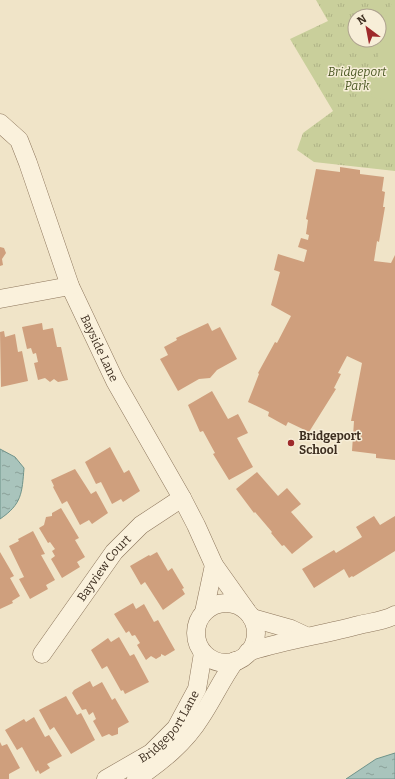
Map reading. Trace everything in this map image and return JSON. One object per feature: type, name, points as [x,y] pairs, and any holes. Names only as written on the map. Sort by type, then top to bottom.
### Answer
[{"type":"street","name":"Bayside Lane","points":[[2,124],[18,140],[28,163],[70,286],[115,381],[182,498],[214,565],[249,614]]},
{"type":"street","points":[[0,299],[70,286]]},
{"type":"street","name":"Bayview Court","points":[[42,654],[114,552],[141,525],[182,498]]},
{"type":"street","points":[[204,612],[214,565]]},
{"type":"street","points":[[242,657],[254,645],[256,636],[256,627],[249,614],[239,605],[220,603],[211,606],[199,619],[196,632],[198,645],[203,653],[218,662],[242,657],[272,644],[306,636],[321,635],[395,615]]},
{"type":"street","points":[[249,614],[306,636]]},
{"type":"street","name":"Bridgeport Lane","points":[[106,779],[151,753],[176,728],[197,689],[203,653]]},
{"type":"street","name":"Bridgeport Lane","points":[[136,779],[181,744],[201,718],[223,678],[242,657]]},
{"type":"green space","name":"Bridgeport Park","points":[[316,0],[395,0],[395,171],[314,162],[297,150],[303,133],[333,111],[290,39],[328,21]]},
{"type":"green space","points":[[393,0],[395,0],[395,102],[371,97],[379,48],[387,48],[387,15]]},
{"type":"water","points":[[0,449],[15,457],[24,468],[20,497],[13,508],[0,519]]},
{"type":"water","points":[[395,753],[395,779],[346,779],[376,759]]},
{"type":"building","points":[[340,167],[360,170],[360,174],[384,177],[382,191],[385,192],[383,207],[385,207],[374,261],[391,263],[395,255],[395,460],[376,458],[376,454],[352,451],[354,421],[351,421],[362,363],[347,356],[338,373],[341,374],[334,388],[336,389],[309,432],[288,422],[286,426],[268,416],[269,412],[248,402],[259,374],[258,373],[275,342],[277,343],[291,316],[271,305],[280,272],[274,270],[278,254],[304,262],[307,250],[298,247],[301,238],[308,240],[309,235],[306,234],[308,220],[306,219],[316,169],[340,172]]},
{"type":"building","points":[[0,247],[4,248],[6,253],[2,259],[3,265],[0,266]]},
{"type":"building","points":[[42,323],[43,330],[53,328],[57,347],[61,347],[68,380],[58,382],[54,379],[50,382],[45,378],[38,380],[34,363],[38,362],[36,353],[33,354],[31,348],[27,349],[22,327]]},
{"type":"building","points":[[208,323],[212,331],[220,327],[237,359],[217,370],[210,378],[199,379],[178,391],[160,359],[168,355],[164,347],[177,340],[176,338]]},
{"type":"building","points":[[4,331],[5,337],[15,334],[18,352],[22,351],[28,381],[1,387],[0,332]]},
{"type":"building","points":[[212,391],[228,419],[238,414],[248,433],[237,438],[253,467],[229,480],[213,454],[215,453],[203,431],[200,432],[188,405]]},
{"type":"building","points":[[110,447],[124,473],[129,470],[140,491],[123,502],[121,499],[112,504],[101,482],[96,484],[85,462]]},
{"type":"building","points":[[75,469],[91,494],[96,491],[108,513],[92,524],[89,520],[80,525],[67,501],[62,504],[53,487],[54,486],[51,480]]},
{"type":"building","points":[[257,472],[278,496],[287,488],[301,504],[291,512],[313,537],[292,554],[284,545],[282,546],[236,489]]},
{"type":"building","points":[[61,508],[79,538],[75,540],[85,557],[77,562],[80,567],[62,578],[51,559],[55,556],[52,551],[55,549],[50,542],[48,543],[39,528],[44,525],[46,517],[52,516],[52,513]]},
{"type":"building","points":[[374,516],[380,525],[395,516],[395,551],[353,577],[352,576],[349,578],[344,569],[314,588],[302,569],[334,550],[336,553],[362,537],[356,527]]},
{"type":"building","points":[[33,531],[45,554],[41,555],[55,580],[46,585],[48,589],[30,599],[19,579],[24,577],[9,546]]},
{"type":"building","points":[[0,552],[14,576],[10,578],[20,596],[12,601],[13,603],[0,609]]},
{"type":"building","points":[[157,552],[168,571],[172,568],[184,588],[182,589],[185,594],[163,610],[145,582],[141,585],[130,566]]},
{"type":"building","points":[[133,603],[136,609],[144,604],[154,622],[158,620],[175,650],[165,656],[161,654],[161,656],[156,659],[151,656],[146,660],[137,645],[140,643],[135,635],[132,636],[129,631],[126,633],[114,614]]},
{"type":"building","points":[[119,637],[130,656],[134,654],[149,682],[125,694],[123,690],[121,691],[107,666],[102,669],[91,650],[108,638],[111,642]]},
{"type":"building","points":[[90,681],[93,687],[102,682],[112,700],[115,698],[129,722],[118,728],[118,734],[112,736],[109,734],[102,737],[93,721],[96,719],[93,712],[89,715],[86,709],[82,710],[72,693],[74,690]]},
{"type":"building","points":[[66,696],[77,715],[81,713],[95,740],[71,754],[54,727],[50,730],[39,710]]},
{"type":"building","points":[[34,717],[45,737],[49,735],[62,756],[47,764],[50,768],[40,774],[38,770],[36,772],[22,747],[17,750],[5,730],[24,719],[26,722]]},
{"type":"building","points":[[0,742],[2,746],[7,744],[20,768],[9,774],[9,779],[0,779]]},
{"type":"place","name":"Bridgeport School","points":[[291,443]]}]
